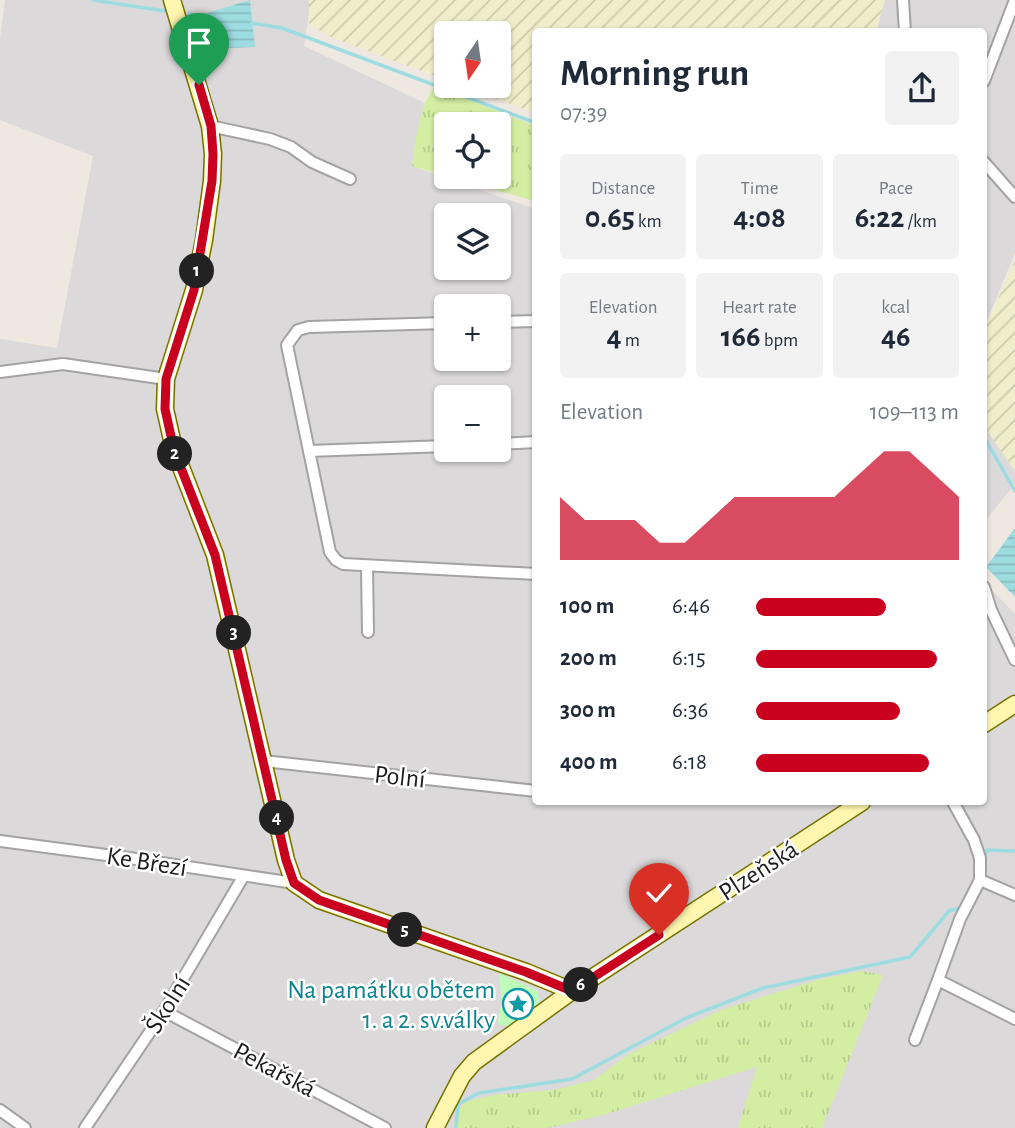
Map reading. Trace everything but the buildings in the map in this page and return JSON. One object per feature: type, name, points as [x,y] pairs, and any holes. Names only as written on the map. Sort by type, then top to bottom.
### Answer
[{"type":"street","points":[[172,0],[211,126],[213,154],[204,240],[194,290],[166,379],[165,409],[174,450],[215,555],[286,860],[294,883],[319,900],[526,972],[572,991]]},
{"type":"street","points":[[902,0],[905,28]]},
{"type":"street","points":[[987,73],[1015,0]]},
{"type":"street","points":[[211,126],[270,139],[292,147],[312,162],[350,179]]},
{"type":"street","points":[[987,165],[1015,197]]},
{"type":"street","points":[[511,322],[532,321]]},
{"type":"street","points":[[434,323],[309,327],[298,330],[287,345],[330,552],[344,565],[532,574]]},
{"type":"street","points":[[0,372],[63,364],[166,379]]},
{"type":"street","points":[[511,443],[532,442]]},
{"type":"street","points":[[309,451],[434,446]]},
{"type":"street","points":[[367,567],[368,632]]},
{"type":"street","points":[[987,597],[1015,660]]},
{"type":"street","points":[[987,722],[1015,704]]},
{"type":"street","name":"Polní","points":[[264,761],[532,791]]},
{"type":"street","name":"Plzeňská","points":[[435,1128],[462,1076],[474,1062],[572,991],[857,805]]},
{"type":"street","points":[[915,1040],[961,919],[980,880],[980,858],[974,839],[955,805]]},
{"type":"street","name":"Ke Březí","points":[[0,841],[294,883]]},
{"type":"street","name":"Školní","points":[[85,1128],[164,1011],[243,877]]},
{"type":"street","points":[[980,880],[1015,895]]},
{"type":"street","points":[[938,980],[1015,1019]]},
{"type":"street","name":"Pekařská","points":[[164,1011],[385,1128]]},
{"type":"street","points":[[0,1110],[25,1128]]},
{"type":"shaded area","points":[[5,0],[311,0],[304,46],[425,103],[412,166],[434,174],[434,189],[478,189],[532,208],[532,805],[987,805],[987,585],[1015,614],[1015,1128],[0,1128],[0,339],[57,348],[93,156],[0,120],[0,39]]},
{"type":"shaded area","points":[[309,0],[885,0],[877,28],[532,28],[532,112],[495,98],[511,98],[511,21],[434,21],[434,76],[328,36],[309,23]]},
{"type":"shaded area","points":[[885,0],[1015,0],[1015,253],[987,321],[987,28],[877,28]]},
{"type":"shaded area","points":[[1015,261],[1015,471],[987,430],[987,323]]},
{"type":"shaded area","points":[[987,429],[1015,471],[1015,484],[987,518]]},
{"type":"green space","points":[[434,88],[434,98],[465,98],[500,112],[434,112],[434,172],[412,166],[425,104]]},
{"type":"green space","points":[[511,116],[532,125],[532,200],[492,189],[511,189]]},
{"type":"green space","points":[[862,971],[883,975],[822,1128],[738,1128],[757,1067],[603,1115],[547,1128],[453,1128],[457,1111],[466,1102],[493,1095],[554,1090],[594,1080],[629,1054],[721,1010],[817,980]]},
{"type":"green space","points":[[501,974],[538,991],[539,1004],[520,1021],[509,1026],[498,1023],[502,1000]]},
{"type":"water","points":[[250,0],[255,47],[203,49],[194,17]]},
{"type":"water","points":[[1015,528],[1015,597],[987,566]]},
{"type":"waterway","points":[[93,0],[165,11]]},
{"type":"waterway","points":[[189,14],[202,16]]},
{"type":"waterway","points":[[251,23],[282,28],[532,122]]},
{"type":"waterway","points":[[987,442],[1015,491]]},
{"type":"waterway","points":[[983,858],[987,850],[1015,851]]},
{"type":"waterway","points":[[456,1128],[458,1104],[479,1093],[572,1079],[686,1018],[763,988],[910,957],[949,911],[962,907]]},
{"type":"place","name":"Na památku obětem 1. a 2. sv.války","points":[[518,1004]]},
{"type":"route","points":[[199,85],[211,126],[212,181],[194,290],[166,379],[165,409],[174,450],[215,555],[286,860],[294,883],[319,900],[526,972],[572,991],[659,935]]}]
